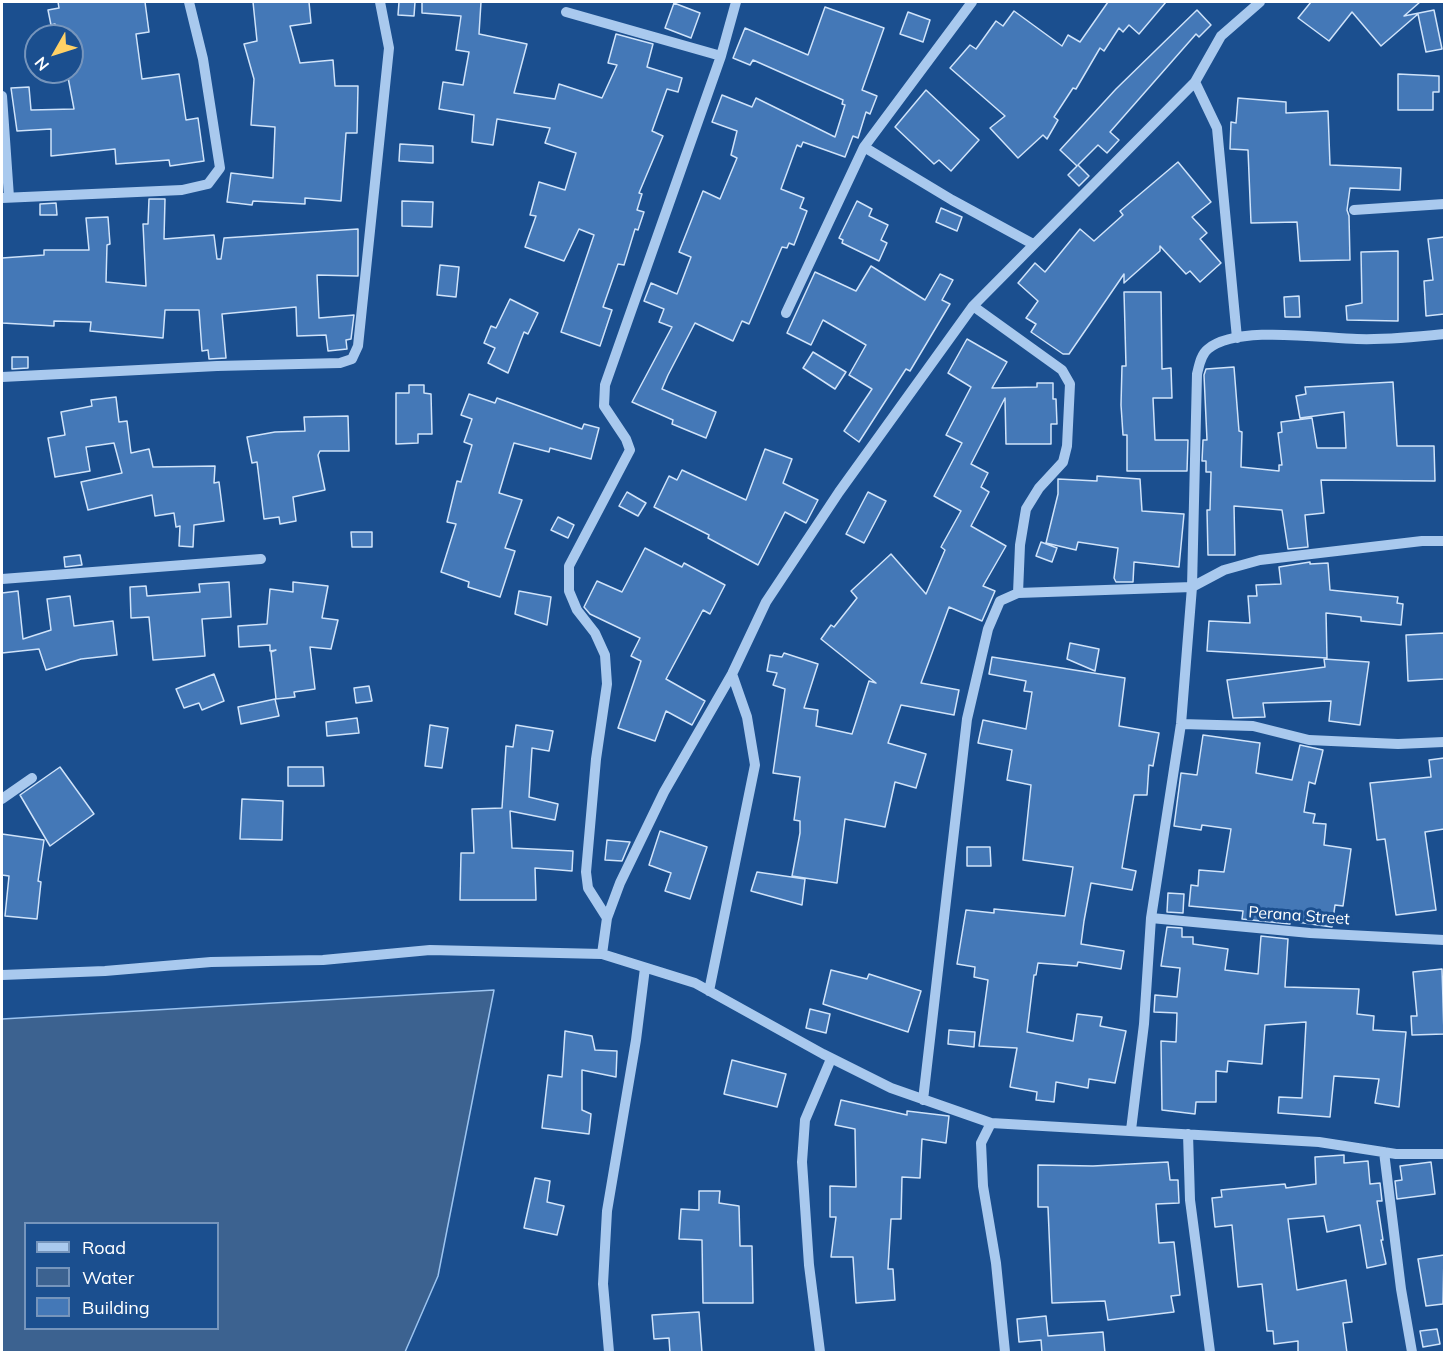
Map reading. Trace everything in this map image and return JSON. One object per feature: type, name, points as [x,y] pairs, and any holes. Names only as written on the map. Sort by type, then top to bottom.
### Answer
[{"type":"street","points":[[2,96],[5,198],[182,190],[208,184],[220,168],[219,158],[203,59],[189,2]]},
{"type":"street","points":[[2,376],[340,363],[352,359],[358,346],[389,48],[380,2]]},
{"type":"street","points":[[607,918],[588,888],[586,872],[596,759],[607,684],[605,655],[595,633],[577,610],[569,591],[569,566],[630,450],[626,439],[604,406],[605,385],[721,56],[735,2]]},
{"type":"street","points":[[786,313],[864,147],[972,2]]},
{"type":"street","points":[[602,954],[607,918],[620,883],[664,792],[732,674],[766,602],[839,492],[973,306],[1195,82],[1221,36],[1260,2]]},
{"type":"street","points":[[566,12],[721,56]]},
{"type":"street","points":[[1195,82],[1217,128],[1237,338]]},
{"type":"street","points":[[864,147],[952,200],[1033,244]]},
{"type":"street","points":[[1354,210],[1444,204]]},
{"type":"street","points":[[973,306],[1062,370],[1070,384],[1067,446],[1063,462],[1039,488],[1026,509],[1020,545],[1018,593]]},
{"type":"street","points":[[1131,1130],[1144,1024],[1151,918],[1181,724],[1192,587],[1197,374],[1202,358],[1208,349],[1237,338],[1274,334],[1360,339],[1444,334]]},
{"type":"street","points":[[923,1100],[967,719],[988,629],[1000,601],[1018,593],[1192,587],[1224,570],[1260,560],[1410,542],[1444,541]]},
{"type":"street","points":[[2,579],[261,559]]},
{"type":"street","points":[[709,991],[755,765],[747,717],[732,674]]},
{"type":"street","points":[[1181,724],[1253,726],[1310,740],[1398,744],[1444,742]]},
{"type":"street","points":[[2,800],[32,778]]},
{"type":"street","name":"Perana Street","points":[[1151,918],[1310,933],[1444,940]]},
{"type":"street","points":[[2,975],[105,971],[212,962],[323,960],[430,950],[602,954],[695,983],[831,1059],[891,1088],[991,1123],[1318,1142],[1384,1152],[1444,1154]]},
{"type":"street","points":[[609,1353],[603,1284],[608,1210],[636,1040],[645,968]]},
{"type":"street","points":[[820,1353],[808,1254],[802,1162],[805,1120],[831,1059]]},
{"type":"street","points":[[991,1123],[981,1143],[983,1186],[996,1263],[1005,1353]]},
{"type":"street","points":[[1188,1134],[1190,1200],[1210,1353]]},
{"type":"street","points":[[1384,1152],[1401,1289],[1412,1353]]},
{"type":"water","points":[[494,990],[438,1276],[405,1352],[2,1352],[2,1019]]},
{"type":"building","points":[[58,2],[145,2],[149,32],[136,34],[142,79],[179,74],[186,120],[198,118],[204,161],[170,166],[169,160],[116,164],[115,149],[51,156],[51,129],[17,131],[11,88],[29,87],[31,110],[74,109],[69,84],[84,84],[84,24],[51,24],[48,10],[59,8]]},
{"type":"building","points":[[253,2],[309,2],[311,23],[290,26],[300,63],[333,60],[335,86],[358,86],[357,133],[346,133],[341,201],[305,198],[305,204],[253,201],[252,205],[227,202],[231,173],[273,178],[275,127],[251,125],[254,79],[244,44],[257,41]]},
{"type":"building","points":[[399,2],[415,2],[414,16],[398,15]]},
{"type":"building","points":[[422,2],[481,2],[479,34],[527,44],[514,93],[555,99],[559,84],[602,98],[617,65],[608,63],[616,34],[653,44],[647,67],[682,78],[678,92],[667,89],[652,131],[663,136],[639,193],[642,194],[637,210],[644,212],[638,230],[635,229],[624,265],[618,264],[603,307],[612,310],[600,346],[561,332],[594,235],[579,229],[564,261],[525,247],[536,216],[530,215],[539,182],[565,190],[576,153],[545,143],[550,128],[497,119],[493,145],[472,142],[474,115],[439,109],[443,82],[463,85],[469,52],[456,50],[461,16],[422,13]]},
{"type":"building","points":[[1108,2],[1166,2],[1139,34],[1129,25],[1123,32],[1119,28],[1104,51],[1100,48],[1076,89],[1073,88],[1054,117],[1058,120],[1047,139],[1043,135],[1018,158],[990,128],[1005,116],[950,68],[970,45],[976,49],[996,21],[1003,26],[1014,11],[1062,46],[1068,35],[1080,42]]},
{"type":"building","points":[[1311,2],[1420,2],[1404,16],[1434,10],[1442,49],[1426,52],[1418,14],[1381,46],[1352,12],[1329,41],[1298,18]]},
{"type":"building","points":[[674,3],[700,13],[691,38],[665,28]]},
{"type":"building","points":[[825,7],[884,28],[862,90],[877,96],[870,114],[866,112],[858,138],[853,136],[845,157],[803,142],[801,147],[797,145],[781,189],[804,198],[800,208],[807,211],[794,245],[789,243],[787,248],[782,247],[749,324],[742,321],[733,341],[695,323],[668,375],[662,389],[716,412],[706,438],[672,424],[673,420],[632,402],[672,327],[659,322],[664,309],[644,301],[651,283],[677,294],[691,257],[679,252],[703,191],[720,199],[737,158],[731,155],[737,131],[712,122],[722,95],[752,107],[756,98],[835,137],[845,105],[842,104],[843,100],[753,60],[750,65],[733,58],[745,28],[808,55]]},
{"type":"building","points":[[1197,10],[1211,25],[1199,37],[1196,34],[1110,132],[1119,140],[1107,153],[1098,145],[1078,165],[1089,176],[1079,186],[1068,175],[1077,166],[1060,150],[1116,89]]},
{"type":"building","points":[[908,12],[930,20],[923,42],[900,34]]},
{"type":"building","points":[[1398,74],[1439,76],[1439,92],[1433,92],[1433,110],[1398,110]]},
{"type":"building","points":[[926,90],[979,140],[951,171],[939,160],[934,164],[895,127]]},
{"type":"building","points":[[1238,98],[1286,102],[1286,113],[1328,111],[1330,165],[1401,168],[1400,190],[1350,188],[1347,210],[1350,260],[1300,261],[1297,222],[1251,223],[1248,150],[1230,149],[1231,122],[1236,123]]},
{"type":"building","points":[[400,144],[433,146],[433,163],[399,161]]},
{"type":"building","points":[[1178,162],[1211,202],[1192,217],[1207,233],[1200,239],[1221,263],[1200,282],[1190,271],[1186,274],[1160,246],[1160,251],[1124,283],[1124,274],[1069,354],[1063,354],[1031,332],[1036,324],[1026,318],[1038,301],[1018,283],[1035,263],[1045,272],[1080,229],[1094,241],[1123,215],[1120,211]]},
{"type":"building","points":[[149,199],[165,199],[164,239],[214,235],[217,259],[221,259],[224,238],[358,229],[358,276],[317,275],[319,318],[354,315],[351,339],[346,340],[347,349],[328,351],[326,335],[297,336],[296,307],[222,314],[226,358],[209,359],[208,350],[202,351],[199,310],[165,310],[163,338],[90,331],[91,322],[54,321],[54,326],[2,323],[2,258],[44,255],[44,250],[89,250],[86,218],[108,217],[110,244],[107,245],[106,282],[146,286],[143,224],[148,224]]},
{"type":"building","points":[[402,201],[433,202],[432,227],[402,226]]},
{"type":"building","points":[[857,201],[872,209],[869,216],[888,225],[881,240],[887,243],[879,261],[842,243],[843,240],[839,238]]},
{"type":"building","points":[[56,203],[57,215],[40,215],[40,204]]},
{"type":"building","points":[[941,208],[962,217],[957,231],[936,222]]},
{"type":"building","points":[[1444,237],[1444,314],[1426,316],[1424,281],[1433,280],[1428,239]]},
{"type":"building","points":[[1398,251],[1398,321],[1347,320],[1346,306],[1362,303],[1361,252]]},
{"type":"building","points":[[440,265],[459,267],[456,297],[437,295]]},
{"type":"building","points":[[871,266],[925,300],[940,274],[953,280],[942,300],[950,304],[910,371],[906,369],[859,442],[844,431],[872,389],[849,375],[866,345],[823,320],[811,345],[787,333],[815,272],[856,291]]},
{"type":"building","points":[[1124,292],[1161,292],[1162,369],[1171,368],[1172,398],[1153,398],[1155,440],[1188,440],[1187,471],[1127,471],[1127,435],[1123,435],[1121,405],[1122,366],[1126,366]]},
{"type":"building","points":[[1299,296],[1300,317],[1285,317],[1284,297]]},
{"type":"building","points":[[510,299],[538,313],[528,334],[524,332],[508,373],[488,363],[495,348],[484,343],[491,326],[496,328]]},
{"type":"building","points":[[967,339],[1007,362],[992,388],[1037,387],[1037,383],[1053,383],[1057,424],[1051,424],[1051,444],[1006,444],[1005,398],[971,464],[988,473],[981,487],[989,492],[971,526],[1006,546],[983,586],[995,591],[982,621],[949,607],[921,683],[959,690],[954,715],[901,705],[888,743],[926,754],[916,788],[895,782],[885,827],[845,819],[837,883],[792,876],[800,833],[800,821],[794,820],[800,777],[773,773],[785,689],[773,685],[777,673],[767,671],[770,655],[782,657],[784,653],[818,664],[804,708],[818,710],[816,726],[852,734],[869,681],[876,683],[821,639],[831,625],[834,627],[857,598],[851,591],[891,554],[926,594],[945,550],[941,547],[961,511],[934,496],[962,443],[946,435],[971,387],[948,373]]},
{"type":"building","points":[[813,352],[846,372],[835,389],[803,368]]},
{"type":"building","points":[[12,357],[28,357],[28,368],[12,369]]},
{"type":"building","points":[[1234,367],[1239,431],[1242,432],[1241,467],[1279,471],[1279,465],[1282,465],[1278,433],[1282,432],[1281,422],[1312,418],[1317,448],[1346,448],[1344,412],[1300,418],[1296,396],[1306,394],[1305,387],[1393,382],[1397,446],[1434,446],[1435,481],[1321,480],[1324,513],[1305,515],[1308,547],[1288,549],[1282,510],[1234,506],[1235,555],[1208,555],[1207,510],[1210,510],[1211,472],[1206,472],[1206,461],[1202,461],[1203,440],[1207,440],[1204,375],[1206,369]]},
{"type":"building","points":[[409,385],[424,385],[424,393],[431,394],[432,434],[418,434],[418,443],[396,444],[396,393],[409,393]]},
{"type":"building","points":[[469,394],[495,403],[497,398],[582,429],[584,424],[599,428],[591,459],[550,448],[549,452],[514,443],[499,493],[522,500],[505,548],[515,551],[500,597],[468,587],[469,582],[441,572],[456,524],[447,522],[457,481],[461,482],[472,445],[464,442],[472,419],[461,415]]},
{"type":"building","points":[[116,397],[119,422],[127,421],[131,453],[149,449],[153,467],[215,466],[214,483],[219,482],[224,521],[194,525],[193,547],[179,546],[180,526],[176,527],[174,513],[155,516],[152,495],[88,510],[81,482],[122,473],[114,443],[86,447],[90,471],[55,477],[48,438],[65,435],[61,412],[92,406],[91,400]]},
{"type":"building","points":[[348,416],[349,451],[320,451],[318,455],[325,490],[293,497],[296,521],[280,524],[279,517],[264,519],[257,462],[252,463],[247,437],[275,432],[305,431],[304,417]]},
{"type":"building","points":[[765,449],[792,459],[783,483],[818,500],[806,523],[785,512],[758,565],[708,538],[709,535],[654,507],[669,476],[677,480],[682,470],[746,500]]},
{"type":"building","points":[[1097,476],[1140,479],[1142,511],[1184,514],[1179,567],[1134,562],[1133,582],[1116,582],[1114,578],[1118,548],[1078,542],[1076,550],[1046,543],[1058,494],[1058,479],[1097,481]]},
{"type":"building","points":[[627,492],[646,503],[638,516],[619,506]]},
{"type":"building","points":[[868,492],[886,501],[864,543],[846,534]]},
{"type":"building","points":[[558,517],[574,525],[568,538],[551,530]]},
{"type":"building","points":[[351,532],[372,532],[372,547],[352,547]]},
{"type":"building","points":[[1041,542],[1057,548],[1052,562],[1036,556]]},
{"type":"building","points":[[645,548],[682,567],[684,563],[725,585],[710,614],[703,610],[666,679],[705,701],[692,725],[666,711],[655,741],[618,728],[641,661],[631,656],[640,638],[590,614],[584,607],[597,581],[622,592]]},
{"type":"building","points":[[80,555],[82,565],[65,567],[64,557]]},
{"type":"building","points":[[1310,562],[1310,564],[1328,563],[1330,590],[1398,597],[1397,603],[1403,604],[1401,625],[1361,621],[1361,617],[1326,613],[1327,658],[1207,651],[1209,621],[1250,623],[1248,596],[1257,596],[1256,585],[1281,584],[1279,567]]},
{"type":"building","points":[[229,582],[231,617],[202,619],[205,656],[153,660],[149,617],[131,618],[130,587],[146,586],[147,596],[200,592],[199,584]]},
{"type":"building","points":[[293,582],[328,586],[322,618],[338,620],[331,649],[310,647],[315,689],[294,692],[295,697],[276,699],[271,652],[276,650],[270,651],[270,645],[239,647],[238,626],[267,624],[270,589],[293,592]]},
{"type":"building","points":[[18,591],[23,639],[51,630],[47,599],[70,596],[74,626],[113,621],[117,655],[81,659],[46,670],[39,649],[2,653],[2,593]]},
{"type":"building","points":[[519,591],[551,597],[547,625],[515,614]]},
{"type":"building","points":[[1444,633],[1444,679],[1408,681],[1406,635]]},
{"type":"building","points":[[1070,643],[1099,649],[1095,671],[1067,659]]},
{"type":"building","points":[[992,657],[1125,678],[1119,726],[1159,733],[1153,766],[1149,765],[1147,795],[1134,795],[1122,868],[1136,871],[1132,890],[1091,883],[1084,921],[1081,944],[1124,951],[1121,969],[1078,962],[1077,966],[1038,963],[1036,975],[1034,975],[1027,1032],[1073,1041],[1077,1014],[1102,1017],[1100,1026],[1126,1031],[1115,1083],[1089,1079],[1088,1088],[1056,1082],[1054,1102],[1036,1100],[1037,1092],[1010,1087],[1017,1048],[979,1046],[988,980],[974,977],[975,967],[957,964],[966,910],[994,913],[994,909],[1065,916],[1073,867],[1023,860],[1031,785],[1007,780],[1012,750],[978,743],[983,720],[1026,729],[1032,692],[1024,691],[1026,681],[989,674]]},
{"type":"building","points":[[1324,659],[1369,662],[1360,725],[1329,721],[1331,701],[1263,703],[1265,717],[1233,718],[1227,680],[1325,667]]},
{"type":"building","points":[[214,674],[224,701],[202,710],[199,703],[184,708],[176,689]]},
{"type":"building","points":[[369,686],[372,701],[356,703],[354,688]]},
{"type":"building","points":[[275,699],[279,716],[241,724],[238,707]]},
{"type":"building","points":[[357,718],[359,733],[327,736],[326,722]]},
{"type":"building","points":[[430,725],[448,728],[442,768],[425,766]]},
{"type":"building","points":[[516,725],[553,731],[549,751],[532,748],[529,797],[558,804],[555,820],[510,811],[512,848],[573,851],[572,871],[535,868],[536,900],[460,900],[461,853],[474,853],[472,809],[502,808],[506,746],[513,747]]},
{"type":"building","points":[[1203,735],[1260,743],[1256,773],[1292,780],[1300,745],[1323,750],[1315,784],[1309,782],[1304,812],[1315,814],[1313,823],[1326,824],[1324,845],[1351,849],[1343,906],[1335,905],[1332,927],[1290,921],[1290,924],[1242,919],[1243,911],[1189,906],[1191,885],[1198,886],[1199,870],[1224,872],[1231,829],[1202,825],[1201,830],[1174,826],[1181,773],[1197,775]]},
{"type":"building","points":[[1444,758],[1444,829],[1425,832],[1436,910],[1396,915],[1385,839],[1377,840],[1370,783],[1431,777],[1429,760]]},
{"type":"building","points":[[60,767],[94,814],[50,846],[20,795]]},
{"type":"building","points":[[288,767],[323,767],[324,786],[288,786]]},
{"type":"building","points":[[242,799],[283,801],[282,840],[240,839]]},
{"type":"building","points":[[660,831],[707,847],[690,899],[665,891],[671,873],[649,865]]},
{"type":"building","points":[[2,834],[44,840],[38,881],[41,882],[37,919],[5,916],[9,876],[2,875]]},
{"type":"building","points":[[607,840],[630,842],[622,861],[605,860]]},
{"type":"building","points":[[967,847],[990,847],[991,866],[967,866]]},
{"type":"building","points":[[757,872],[805,879],[802,905],[751,891]]},
{"type":"building","points":[[1168,893],[1184,894],[1183,913],[1167,912]]},
{"type":"building","points":[[1167,927],[1182,928],[1182,937],[1193,937],[1193,944],[1228,949],[1225,970],[1258,974],[1261,936],[1288,939],[1285,987],[1359,989],[1357,1014],[1374,1016],[1373,1030],[1406,1032],[1399,1107],[1375,1103],[1379,1079],[1334,1076],[1330,1117],[1278,1113],[1279,1097],[1302,1098],[1306,1022],[1265,1025],[1262,1064],[1228,1061],[1227,1072],[1216,1071],[1216,1102],[1196,1102],[1195,1114],[1162,1110],[1161,1041],[1176,1042],[1177,1013],[1154,1012],[1155,995],[1177,997],[1180,968],[1161,966]]},
{"type":"building","points":[[1442,969],[1444,1034],[1412,1035],[1411,1016],[1417,1016],[1413,972]]},
{"type":"building","points":[[831,970],[867,979],[869,974],[921,991],[908,1032],[823,1004]]},
{"type":"building","points":[[810,1009],[830,1014],[826,1033],[806,1028]]},
{"type":"building","points":[[949,1030],[975,1032],[974,1047],[948,1044]]},
{"type":"building","points":[[565,1031],[592,1036],[595,1050],[617,1051],[616,1077],[582,1070],[582,1110],[591,1114],[589,1134],[542,1128],[548,1075],[562,1077]]},
{"type":"building","points":[[732,1060],[786,1074],[777,1107],[724,1094]]},
{"type":"building","points":[[841,1100],[907,1115],[907,1111],[949,1116],[946,1143],[922,1139],[920,1178],[902,1177],[901,1219],[891,1219],[888,1269],[893,1269],[895,1300],[856,1303],[853,1257],[831,1257],[836,1217],[830,1217],[830,1186],[856,1187],[855,1129],[835,1125]]},
{"type":"building","points":[[1344,1155],[1344,1163],[1368,1161],[1370,1184],[1380,1183],[1382,1201],[1377,1201],[1386,1264],[1367,1268],[1360,1225],[1327,1232],[1324,1216],[1288,1219],[1297,1290],[1346,1280],[1352,1322],[1343,1323],[1347,1353],[1298,1353],[1298,1341],[1274,1344],[1273,1331],[1267,1331],[1262,1284],[1238,1287],[1232,1225],[1215,1227],[1212,1198],[1222,1197],[1221,1190],[1285,1184],[1286,1188],[1316,1184],[1315,1157]]},
{"type":"building","points":[[1168,1162],[1170,1180],[1178,1180],[1179,1203],[1156,1204],[1159,1243],[1174,1242],[1180,1295],[1171,1296],[1174,1312],[1108,1320],[1105,1301],[1052,1303],[1048,1207],[1038,1207],[1038,1165],[1093,1166]]},
{"type":"building","points":[[1431,1162],[1435,1194],[1397,1199],[1395,1181],[1402,1180],[1400,1166]]},
{"type":"building","points":[[535,1178],[550,1181],[547,1202],[564,1206],[557,1235],[524,1228]]},
{"type":"building","points":[[699,1191],[720,1191],[719,1203],[739,1206],[740,1246],[752,1246],[753,1303],[703,1303],[702,1240],[679,1239],[681,1209],[699,1210]]},
{"type":"building","points":[[1444,1255],[1443,1304],[1426,1306],[1418,1259]]},
{"type":"building","points":[[699,1312],[702,1353],[670,1353],[669,1338],[654,1339],[652,1315]]},
{"type":"building","points":[[1046,1316],[1048,1336],[1103,1332],[1105,1353],[1042,1353],[1041,1340],[1019,1342],[1017,1319]]},
{"type":"building","points":[[1437,1329],[1440,1344],[1423,1347],[1420,1331]]}]
